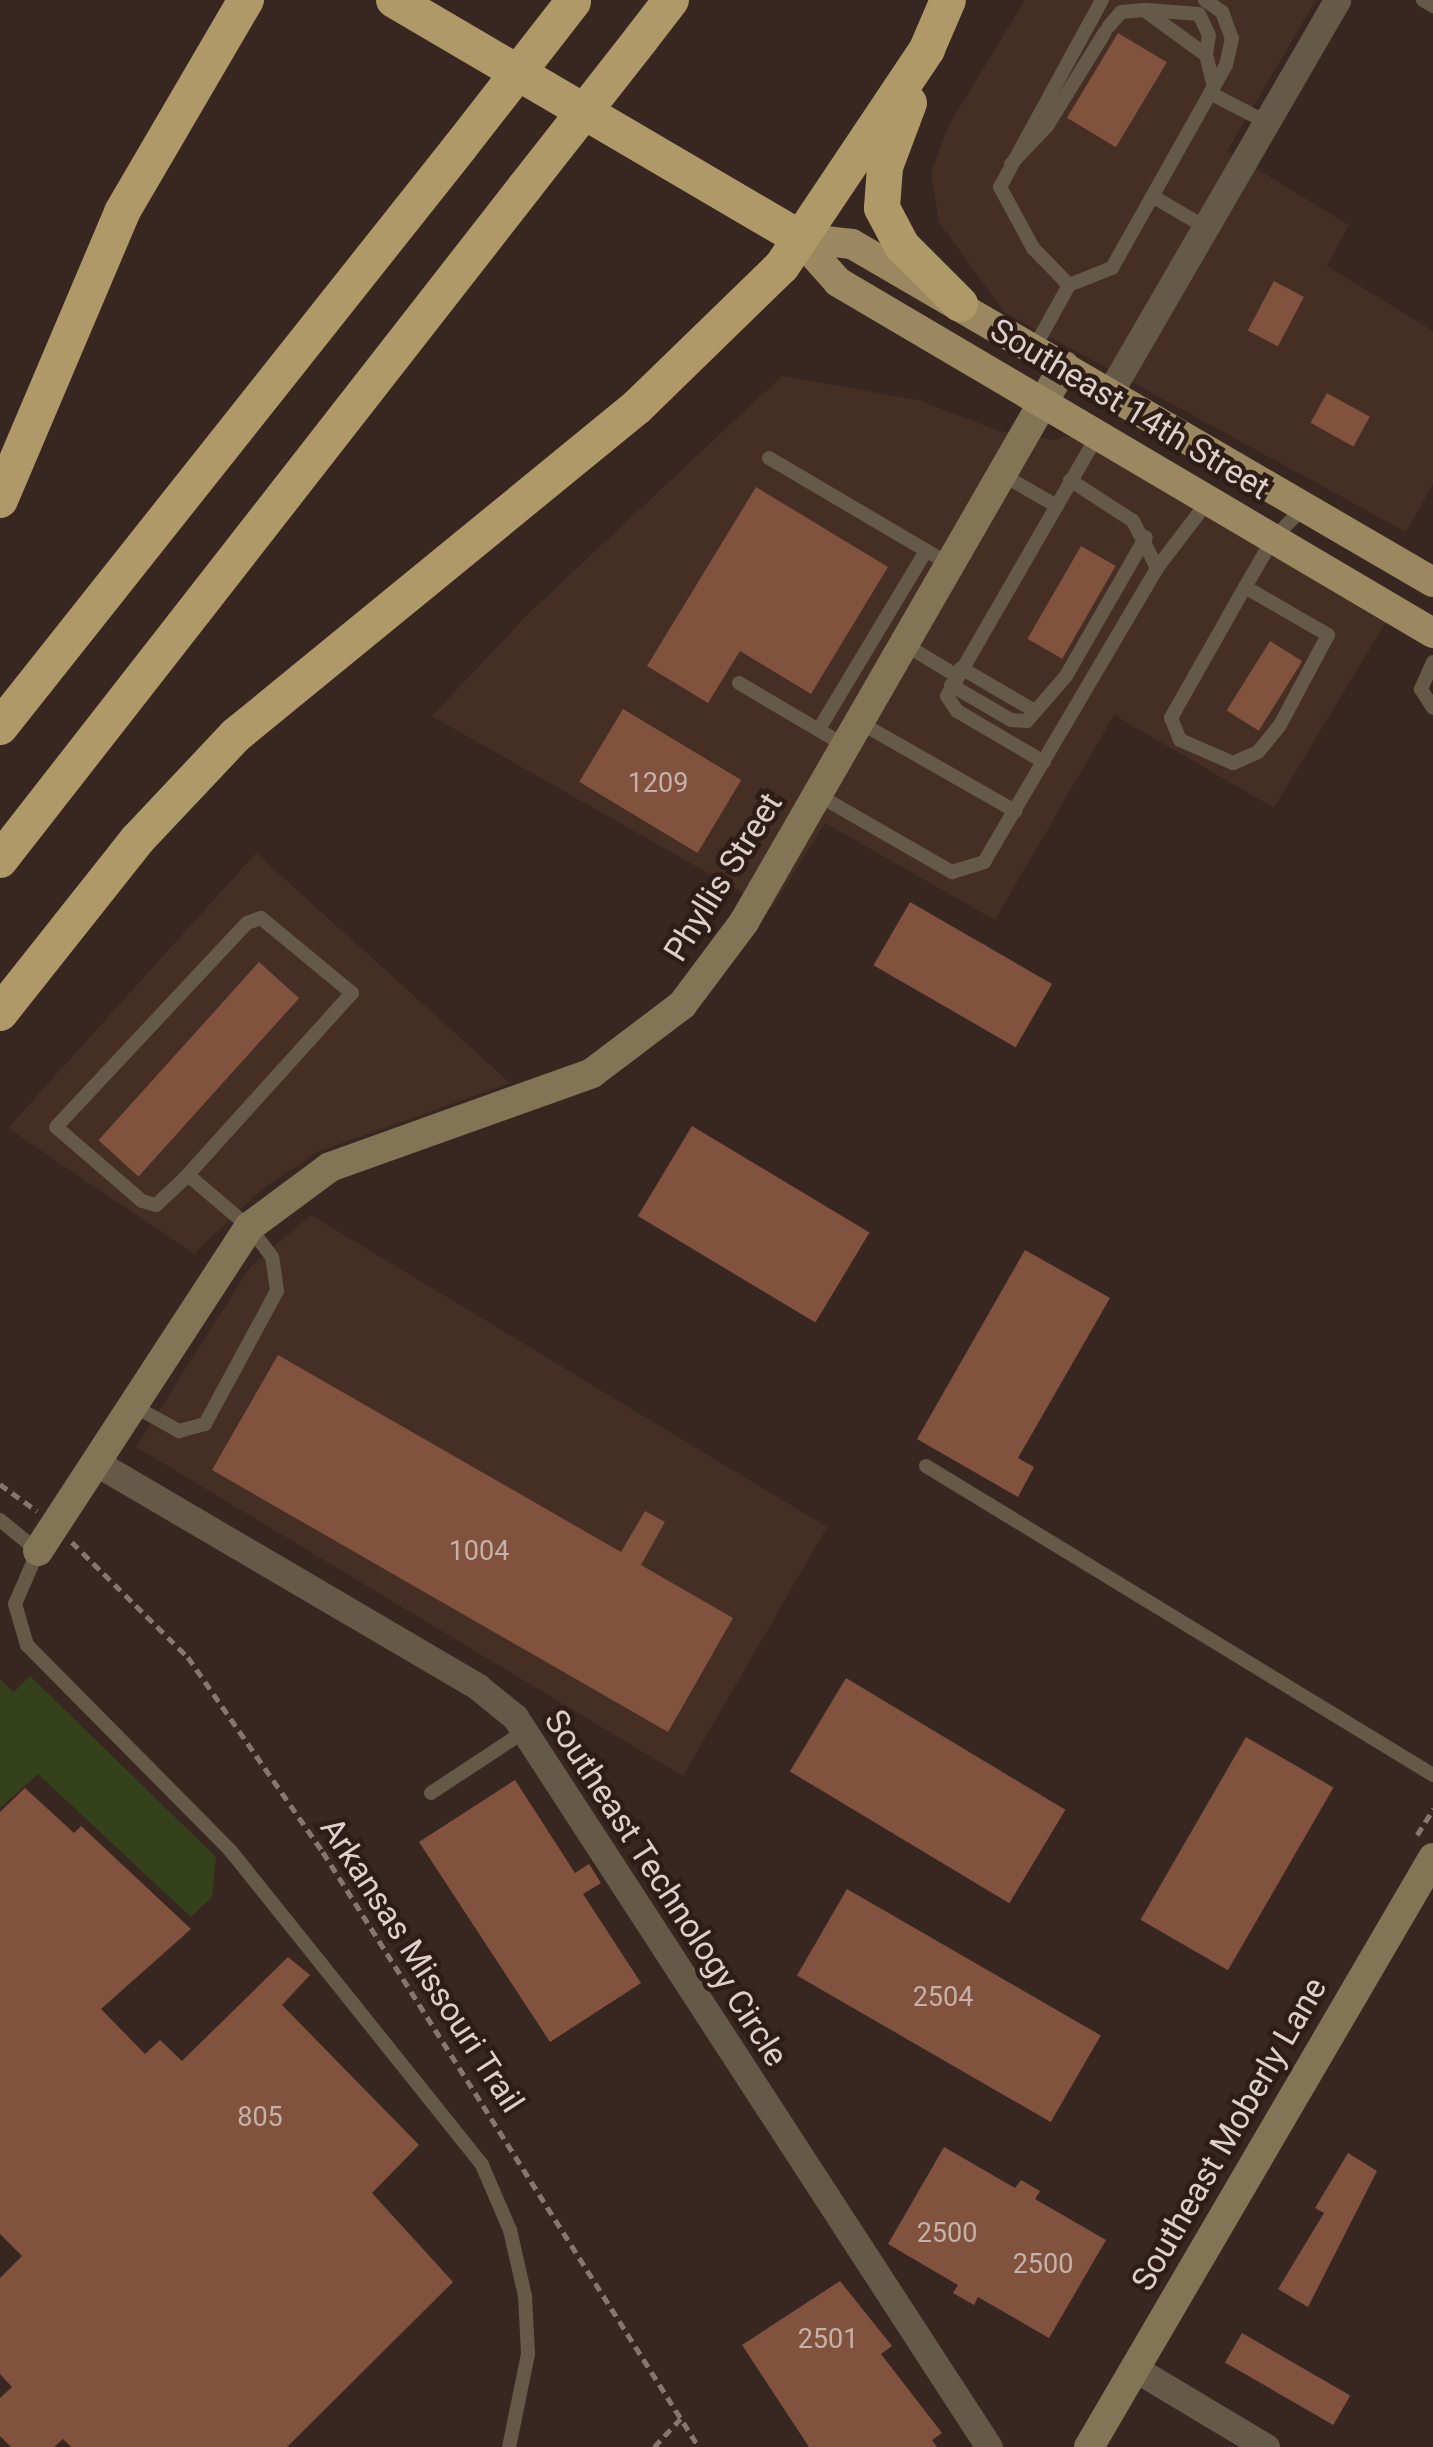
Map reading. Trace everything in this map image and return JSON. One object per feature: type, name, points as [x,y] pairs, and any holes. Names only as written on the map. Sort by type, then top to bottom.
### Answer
[{"type":"highway","points":[[0,500],[122,212],[223,16],[246,0]]},
{"type":"highway","name":"Southeast 14th Street","points":[[394,0],[799,238]]},
{"type":"highway","points":[[0,860],[671,0]]},
{"type":"highway","points":[[948,0],[885,167],[882,208],[902,246],[960,304]]},
{"type":"highway","points":[[0,727],[574,1]]},
{"type":"highway","points":[[0,1013],[136,841],[236,735],[637,406],[782,266],[927,49]]},
{"type":"main road","name":"Southeast 14th Street","points":[[799,238],[852,244],[1433,582]]},
{"type":"main road","name":"Southeast 14th Street","points":[[799,238],[838,282],[1433,633]]},
{"type":"street","points":[[1110,392],[1336,0]]},
{"type":"street","name":"Phyllis Street","points":[[38,1551],[249,1227],[330,1167],[528,1101],[592,1073],[682,1005],[744,922],[904,644],[938,558],[1001,474],[1064,365]]},
{"type":"street","name":"Southeast Technology Circle","points":[[95,1462],[478,1687],[525,1731],[989,2447]]},
{"type":"street","name":"Southeast Moberly Lane","points":[[1089,2447],[1433,1858]]},
{"type":"street","points":[[1134,2368],[1266,2447]]},
{"type":"lane","points":[[1069,285],[1001,198],[1002,172],[1102,0]]},
{"type":"lane","points":[[1034,348],[1069,285],[1112,268],[1212,89],[1232,39],[1222,12],[1205,0]]},
{"type":"lane","points":[[1423,0],[1433,6]]},
{"type":"lane","points":[[1144,10],[1206,55]]},
{"type":"lane","points":[[1002,172],[1047,126],[1121,12],[1199,14],[1210,35],[1206,55],[1212,89],[1267,122]]},
{"type":"lane","points":[[1152,196],[1205,227]]},
{"type":"lane","points":[[1044,762],[957,711],[947,696],[1097,436]]},
{"type":"lane","points":[[769,458],[938,558],[819,729]]},
{"type":"lane","points":[[1001,474],[1055,505]]},
{"type":"lane","points":[[1070,481],[1146,538],[1157,568]]},
{"type":"lane","points":[[818,795],[959,874],[984,862],[1157,568],[1208,501]]},
{"type":"lane","points":[[1245,587],[1320,629],[1327,649],[1258,752],[1218,761],[1180,740],[1172,718],[1245,587],[1273,539],[1304,507]]},
{"type":"lane","points":[[904,644],[956,676],[1035,711],[1066,676],[1146,538]]},
{"type":"lane","points":[[1433,662],[1421,689],[1433,709]]},
{"type":"lane","points":[[739,683],[819,729],[852,734],[1015,811]]},
{"type":"lane","points":[[261,918],[352,993],[188,1175],[156,1205],[142,1201],[56,1127],[247,922],[261,918]]},
{"type":"lane","points":[[132,1405],[179,1432],[194,1432],[216,1410],[278,1291],[272,1257],[249,1227],[188,1175]]},
{"type":"lane","points":[[926,1466],[1433,1775]]},
{"type":"lane","points":[[0,1520],[38,1551],[15,1604],[27,1645],[230,1850],[439,2103],[495,2191],[520,2265],[527,2327],[509,2447]]},
{"type":"lane","points":[[430,1793],[525,1731]]},
{"type":"path","points":[[0,1484],[37,1510]]},
{"type":"path","name":"Arkansas Missouri Trail","points":[[67,1538],[188,1657],[323,1852],[699,2447]]},
{"type":"path","points":[[654,2447],[681,2418]]},
{"type":"shaded area","points":[[1025,0],[1316,0],[1227,151],[1349,225],[1327,266],[1433,331],[1433,484],[1406,532],[1004,312],[939,222],[931,172],[949,125]]},
{"type":"shaded area","points":[[782,376],[918,400],[999,431],[1054,440],[1074,434],[1389,617],[1274,808],[1114,715],[995,920],[825,823],[771,909],[432,716],[528,614]]},
{"type":"shaded area","points":[[256,853],[510,1083],[317,1152],[261,1190],[194,1254],[8,1128]]},
{"type":"shaded area","points":[[311,1215],[827,1527],[683,1776],[136,1447],[250,1267]]},
{"type":"green space","points":[[30,1676],[216,1857],[212,1897],[191,1917],[38,1774],[0,1808],[0,1679],[14,1692]]},
{"type":"building","points":[[1118,33],[1167,62],[1116,147],[1067,118]]},
{"type":"building","points":[[1274,281],[1304,297],[1278,346],[1248,330]]},
{"type":"building","points":[[1327,393],[1370,417],[1353,446],[1311,423]]},
{"type":"building","points":[[756,487],[888,567],[811,694],[740,651],[708,703],[647,666]]},
{"type":"building","points":[[1081,546],[1116,566],[1062,659],[1028,639]]},
{"type":"building","points":[[1270,641],[1302,661],[1259,731],[1227,711]]},
{"type":"building","points":[[623,709],[741,780],[698,853],[579,782]]},
{"type":"building","points":[[910,902],[1052,984],[1016,1047],[874,965]]},
{"type":"building","points":[[259,962],[299,998],[139,1176],[98,1140]]},
{"type":"building","points":[[692,1126],[869,1233],[815,1323],[638,1216]]},
{"type":"building","points":[[1025,1250],[1110,1298],[1018,1458],[1034,1467],[1018,1497],[917,1439]]},
{"type":"building","points":[[278,1355],[621,1552],[645,1511],[665,1522],[641,1565],[733,1618],[668,1732],[212,1470]]},
{"type":"building","points":[[846,1678],[1065,1810],[1009,1903],[790,1771]]},
{"type":"building","points":[[1246,1737],[1333,1787],[1228,1970],[1140,1920]]},
{"type":"building","points":[[515,1780],[575,1873],[589,1864],[601,1883],[583,1894],[641,1983],[550,2042],[419,1842]]},
{"type":"building","points":[[25,1788],[74,1833],[81,1826],[191,1929],[101,2009],[145,2054],[160,2040],[182,2061],[288,1957],[310,1975],[282,2005],[419,2145],[372,2193],[453,2282],[287,2447],[71,2447],[63,2439],[54,2447],[11,2447],[0,2436],[0,2398],[12,2387],[0,2374],[0,2278],[22,2256],[0,2234],[0,1812]]},
{"type":"building","points":[[847,1889],[1101,2035],[1051,2122],[797,1976]]},
{"type":"building","points":[[944,2147],[1015,2188],[1021,2180],[1040,2191],[1035,2199],[1106,2240],[1049,2338],[978,2297],[974,2305],[953,2293],[958,2285],[888,2244]]},
{"type":"building","points":[[1348,2153],[1377,2171],[1308,2307],[1278,2289],[1324,2213],[1315,2208]]},
{"type":"building","points":[[840,2281],[892,2346],[881,2354],[942,2433],[932,2440],[937,2447],[809,2447],[742,2345]]},
{"type":"building","points":[[1242,2333],[1350,2396],[1333,2425],[1225,2362]]}]
